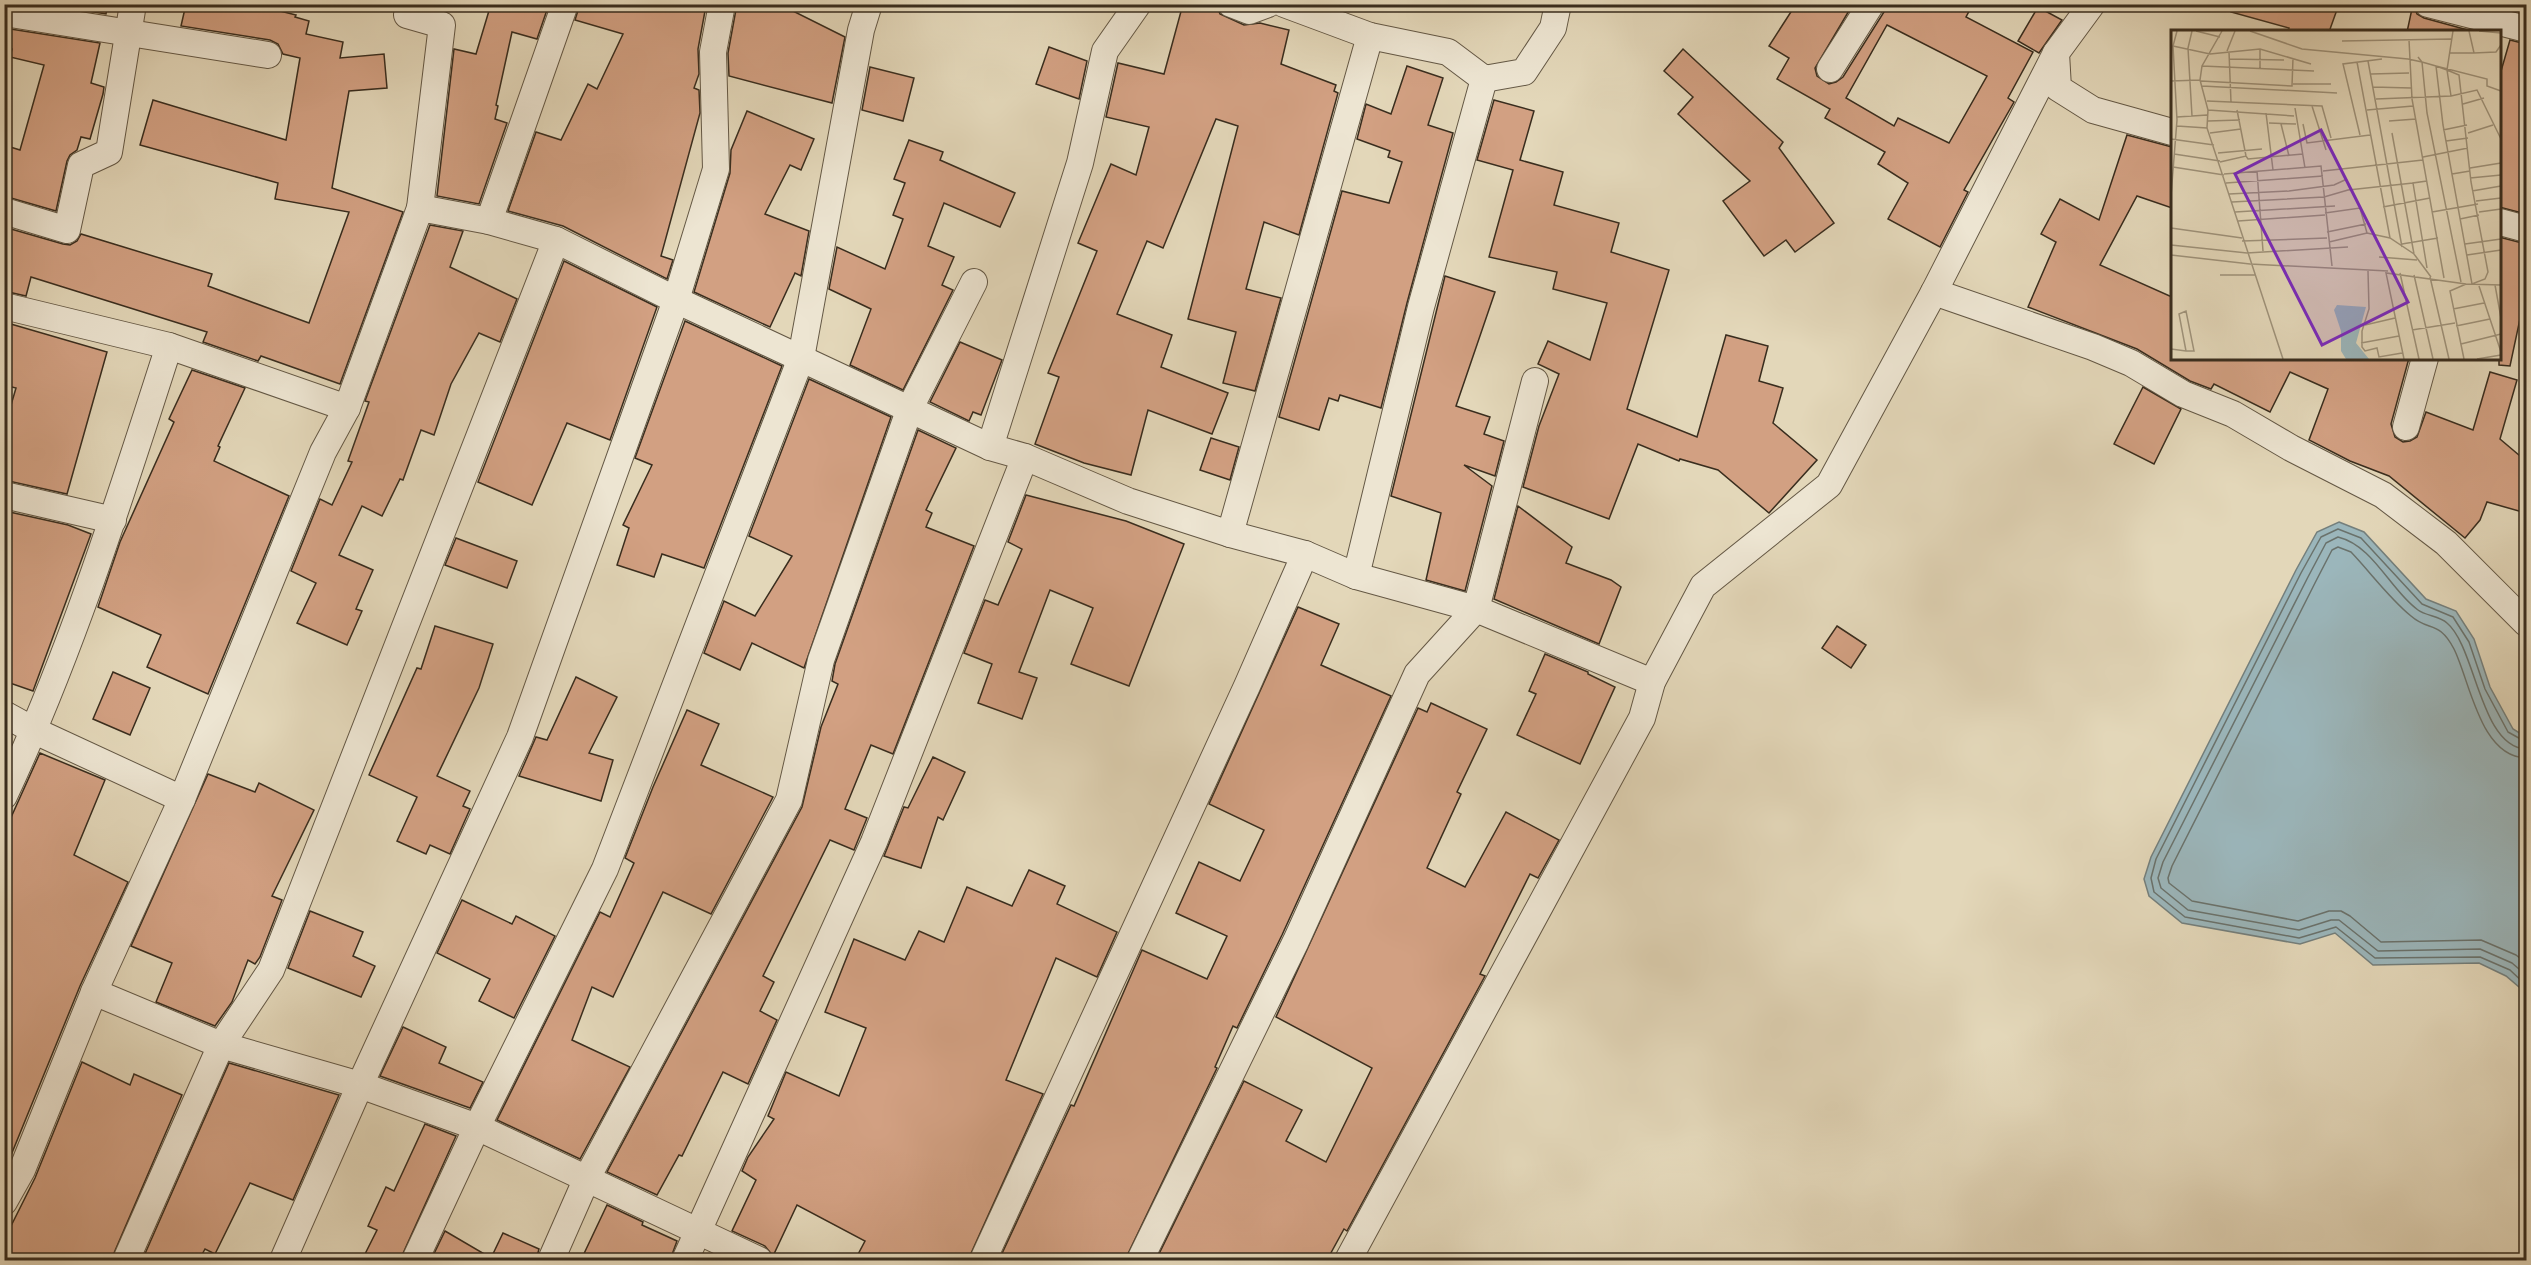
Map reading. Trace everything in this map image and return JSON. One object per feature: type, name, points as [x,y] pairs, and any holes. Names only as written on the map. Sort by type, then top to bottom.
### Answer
[{"type":"street","points":[[4,211],[67,230],[81,165],[109,152],[133,4]]},
{"type":"street","points":[[489,221],[565,4]]},
{"type":"street","points":[[283,1260],[360,1085],[520,737],[676,300],[716,169],[713,52],[722,4]]},
{"type":"street","points":[[415,1260],[477,1127],[605,869],[801,358],[861,30],[870,4]]},
{"type":"street","points":[[990,447],[1080,163],[1105,51],[1138,4]]},
{"type":"street","points":[[1231,4],[1249,11],[1268,4]]},
{"type":"street","points":[[1284,4],[1370,36],[1448,52],[1484,79],[1524,72],[1553,28],[1557,4]]},
{"type":"street","points":[[1830,69],[1871,4]]},
{"type":"street","points":[[1348,1260],[1642,718],[1652,681],[1703,586],[1829,485],[1934,292],[2056,53],[2092,4]]},
{"type":"street","points":[[2428,4],[2526,29]]},
{"type":"street","points":[[4,13],[268,55]]},
{"type":"street","points":[[4,1202],[22,1170],[94,992],[182,799],[322,452],[347,408],[420,208],[442,25],[407,15]]},
{"type":"street","points":[[1230,534],[1370,36]]},
{"type":"street","points":[[2056,53],[2058,88],[2093,110],[2171,132]]},
{"type":"street","points":[[1356,576],[1421,307],[1484,79]]},
{"type":"street","points":[[420,208],[489,221],[556,240],[676,300],[990,447],[1025,457],[1128,501],[1230,534],[1305,554],[1356,576],[1476,609],[1652,681]]},
{"type":"street","points":[[2501,223],[2526,229]]},
{"type":"street","points":[[126,1260],[220,1045],[271,970],[556,240]]},
{"type":"street","points":[[551,1260],[587,1178],[789,800],[821,660],[910,408],[974,282]]},
{"type":"street","points":[[1934,292],[2093,347],[2131,363],[2183,394],[2233,414],[2291,448],[2383,495],[2446,543],[2526,623]]},
{"type":"street","points":[[4,306],[169,346],[347,408]]},
{"type":"street","points":[[4,796],[35,731],[113,520],[169,346]]},
{"type":"street","points":[[2406,427],[2424,360]]},
{"type":"street","points":[[1140,1260],[1296,941],[1417,674],[1476,609],[1535,381]]},
{"type":"street","points":[[685,1260],[874,842],[1025,457]]},
{"type":"street","points":[[4,495],[113,520]]},
{"type":"street","points":[[983,1260],[1305,554]]},
{"type":"street","points":[[4,714],[35,731],[182,799]]},
{"type":"street","points":[[94,992],[220,1045],[360,1085],[477,1127],[759,1260]]},
{"type":"water","points":[[2339,522],[2364,532],[2426,599],[2456,611],[2474,639],[2490,687],[2513,729],[2526,737],[2526,993],[2506,976],[2479,963],[2373,965],[2335,933],[2300,944],[2182,923],[2149,896],[2144,879],[2151,857],[2296,570],[2317,532]]},
{"type":"building","points":[[75,4],[108,4],[106,14],[74,9]]},
{"type":"building","points":[[186,4],[252,4],[296,15],[295,17],[309,21],[306,34],[343,42],[340,58],[384,54],[387,88],[349,91],[332,188],[403,212],[340,384],[261,356],[258,361],[203,342],[207,332],[31,277],[26,296],[4,291],[4,227],[70,245],[77,241],[81,234],[212,274],[208,286],[309,323],[349,212],[275,199],[278,183],[140,145],[153,100],[286,140],[300,58],[283,54],[278,44],[270,40],[181,26]]},
{"type":"building","points":[[491,4],[549,4],[537,39],[512,32],[495,119],[507,123],[479,204],[437,196],[454,49],[476,54]]},
{"type":"building","points":[[580,4],[686,4],[705,11],[698,49],[699,74],[694,88],[699,90],[700,113],[661,256],[673,260],[667,279],[563,226],[508,211],[536,132],[561,140],[588,84],[597,89],[623,34],[575,20]]},
{"type":"building","points":[[737,4],[779,4],[845,37],[832,103],[729,76],[728,53]]},
{"type":"building","points":[[1183,4],[1216,4],[1220,14],[1244,25],[1260,23],[1289,30],[1281,64],[1336,85],[1334,91],[1338,93],[1299,235],[1264,222],[1246,289],[1281,298],[1255,391],[1223,383],[1236,332],[1188,319],[1238,126],[1216,119],[1163,248],[1147,241],[1117,314],[1172,335],[1161,367],[1228,393],[1212,434],[1148,410],[1131,475],[1084,463],[1035,444],[1059,377],[1048,373],[1097,251],[1078,243],[1111,164],[1136,175],[1149,127],[1106,117],[1118,63],[1164,74]]},
{"type":"building","points":[[1796,4],[1853,4],[1815,68],[1817,76],[1829,84],[1843,77],[1884,12],[1886,4],[1973,4],[1966,17],[2033,52],[2008,98],[2014,102],[1964,190],[1968,192],[1940,247],[1888,219],[1908,183],[1878,164],[1885,152],[1825,118],[1830,109],[1777,79],[1789,58],[1769,46]],"holes":[[[1887,25],[1987,76],[1949,143],[1898,118],[1894,126],[1846,98]]]},
{"type":"building","points":[[2232,4],[2339,4],[2330,30],[2288,30],[2289,28],[2231,12]]},
{"type":"building","points":[[2413,4],[2417,14],[2424,18],[2468,30],[2407,30]]},
{"type":"building","points":[[2038,7],[2062,20],[2039,53],[2018,41]]},
{"type":"building","points":[[4,28],[100,43],[91,83],[104,87],[103,94],[90,139],[81,137],[77,150],[70,155],[67,161],[56,211],[4,196],[4,145],[20,150],[44,65],[10,57],[12,49],[4,47]]},
{"type":"building","points":[[2510,40],[2526,44],[2526,214],[2501,208],[2501,71]]},
{"type":"building","points":[[1049,47],[1087,61],[1079,99],[1036,84]]},
{"type":"building","points":[[1683,49],[1783,142],[1779,148],[1834,223],[1795,252],[1786,240],[1764,256],[1723,201],[1750,181],[1678,114],[1693,97],[1664,71]]},
{"type":"building","points":[[1407,66],[1443,78],[1428,125],[1453,133],[1381,408],[1340,395],[1338,401],[1329,398],[1319,430],[1279,417],[1342,191],[1389,203],[1402,162],[1388,157],[1390,151],[1357,139],[1366,104],[1391,114]]},
{"type":"building","points":[[870,67],[914,78],[903,121],[862,110]]},
{"type":"building","points":[[1494,100],[1534,111],[1520,160],[1563,172],[1554,205],[1619,223],[1611,252],[1669,270],[1627,409],[1697,437],[1726,335],[1768,346],[1759,381],[1783,388],[1773,423],[1817,460],[1769,513],[1718,470],[1680,459],[1679,461],[1638,444],[1609,519],[1523,487],[1539,426],[1559,374],[1538,364],[1548,341],[1590,360],[1607,303],[1553,289],[1557,272],[1489,257],[1513,170],[1477,160]]},
{"type":"building","points":[[747,111],[814,139],[801,170],[790,165],[765,214],[809,231],[801,276],[795,273],[770,327],[694,292],[730,173],[731,150]]},
{"type":"building","points":[[2127,135],[2171,147],[2171,208],[2137,196],[2100,265],[2171,297],[2171,360],[2408,360],[2391,424],[2395,437],[2403,442],[2417,437],[2426,412],[2473,430],[2490,372],[2517,380],[2500,439],[2526,461],[2526,513],[2487,502],[2480,520],[2465,538],[2389,476],[2350,461],[2309,440],[2328,389],[2290,372],[2270,412],[2214,384],[2211,389],[2190,381],[2137,349],[2028,307],[2056,242],[2041,234],[2060,199],[2099,220]]},
{"type":"building","points":[[909,140],[943,152],[940,160],[1015,193],[1000,227],[944,203],[928,246],[954,257],[942,285],[953,290],[903,390],[850,365],[871,309],[829,289],[837,247],[885,269],[903,219],[893,215],[905,183],[894,179]]},
{"type":"building","points":[[430,225],[463,231],[450,267],[517,299],[500,342],[479,333],[451,384],[434,435],[421,430],[403,480],[400,479],[382,516],[362,506],[339,555],[373,570],[356,609],[362,611],[347,645],[297,623],[316,583],[291,571],[320,499],[332,505],[352,462],[348,461],[369,402],[365,401]]},
{"type":"building","points":[[2501,238],[2526,244],[2526,301],[2524,300],[2510,366],[2499,365],[2499,360],[2501,360]]},
{"type":"building","points":[[564,261],[657,307],[610,440],[567,423],[532,505],[478,482]]},
{"type":"building","points":[[1445,276],[1495,292],[1456,406],[1490,417],[1484,434],[1504,441],[1495,476],[1464,465],[1492,486],[1465,591],[1426,580],[1441,513],[1391,496]]},
{"type":"building","points":[[685,321],[782,366],[704,568],[662,554],[654,577],[617,565],[629,528],[623,525],[652,465],[635,458]]},
{"type":"building","points":[[4,322],[107,352],[67,494],[4,480],[4,429],[16,388],[4,385]]},
{"type":"building","points":[[960,342],[1002,360],[981,415],[973,412],[969,421],[930,402]]},
{"type":"building","points":[[192,370],[245,388],[218,446],[220,447],[214,461],[289,496],[208,694],[147,667],[161,635],[98,607],[120,542],[174,422],[169,419]]},
{"type":"building","points":[[809,379],[891,417],[804,668],[752,643],[740,670],[704,653],[724,601],[755,616],[792,556],[749,536]]},
{"type":"building","points":[[2143,387],[2181,409],[2154,464],[2114,444]]},
{"type":"building","points":[[918,430],[956,448],[926,510],[932,513],[926,527],[974,546],[893,754],[871,745],[845,809],[867,818],[854,850],[830,840],[763,976],[774,982],[760,1011],[777,1020],[748,1084],[723,1072],[682,1156],[679,1155],[657,1195],[607,1172],[802,807],[821,727],[838,684],[832,681],[835,664]]},
{"type":"building","points":[[1211,438],[1239,447],[1230,480],[1200,470]]},
{"type":"building","points":[[1026,495],[1126,521],[1184,544],[1129,686],[1071,664],[1093,608],[1050,590],[1019,672],[1037,678],[1022,719],[978,703],[992,664],[964,653],[985,600],[998,605],[1022,549],[1008,542]]},
{"type":"building","points":[[1518,506],[1572,547],[1566,563],[1611,580],[1621,587],[1599,644],[1494,599]]},
{"type":"building","points":[[5,511],[68,525],[91,534],[33,691],[4,681]]},
{"type":"building","points":[[456,538],[517,561],[507,588],[445,565]]},
{"type":"building","points":[[1298,607],[1339,624],[1321,665],[1391,696],[1282,935],[1237,1028],[1233,1026],[1215,1067],[1217,1068],[1125,1260],[999,1260],[1071,1105],[1074,1106],[1142,950],[1207,979],[1227,936],[1176,913],[1199,862],[1240,881],[1264,830],[1209,804]]},
{"type":"building","points":[[435,626],[493,644],[479,688],[437,776],[470,791],[463,806],[470,809],[450,854],[430,845],[426,854],[397,841],[417,797],[369,775],[417,668],[421,669]]},
{"type":"building","points":[[1837,626],[1866,645],[1851,668],[1822,648]]},
{"type":"building","points":[[1545,654],[1588,672],[1615,687],[1580,764],[1517,735],[1536,694],[1529,691]]},
{"type":"building","points":[[113,672],[150,688],[130,735],[93,719]]},
{"type":"building","points":[[576,677],[617,697],[589,753],[613,760],[601,801],[519,776],[536,737],[547,740]]},
{"type":"building","points":[[1431,703],[1487,729],[1457,792],[1461,794],[1427,868],[1465,887],[1506,812],[1559,840],[1538,878],[1530,874],[1480,974],[1485,976],[1347,1231],[1344,1229],[1327,1260],[1156,1260],[1244,1081],[1302,1110],[1286,1141],[1326,1162],[1372,1068],[1276,1017],[1418,708],[1427,712]]},
{"type":"building","points":[[687,710],[719,724],[701,765],[773,797],[711,914],[663,892],[613,997],[592,987],[572,1040],[630,1067],[580,1159],[497,1120],[600,912],[610,917],[634,863],[625,858]]},
{"type":"building","points":[[40,753],[105,780],[74,855],[128,882],[80,986],[7,1165],[4,1164],[4,833]]},
{"type":"building","points":[[933,757],[965,772],[943,820],[938,817],[921,868],[884,856],[904,807],[908,808]]},
{"type":"building","points":[[208,774],[255,792],[259,783],[314,810],[272,896],[282,900],[260,957],[255,964],[248,960],[232,1002],[215,1026],[156,1002],[172,963],[131,946]]},
{"type":"building","points":[[1029,870],[1065,886],[1057,904],[1117,932],[1097,977],[1056,958],[1006,1080],[1043,1094],[968,1260],[855,1260],[865,1241],[797,1205],[773,1256],[765,1246],[732,1231],[756,1180],[742,1171],[748,1157],[774,1119],[768,1116],[786,1072],[839,1096],[866,1028],[825,1012],[854,939],[905,960],[919,931],[944,942],[967,887],[1012,906]]},
{"type":"building","points":[[462,900],[512,924],[516,916],[555,936],[514,1018],[479,1001],[490,979],[437,953]]},
{"type":"building","points":[[310,911],[363,932],[353,956],[375,966],[361,997],[288,968]]},
{"type":"building","points":[[403,1027],[446,1047],[439,1063],[483,1082],[470,1108],[380,1076]]},
{"type":"building","points":[[82,1062],[130,1085],[134,1074],[182,1095],[111,1260],[4,1260],[4,1240],[35,1178]]},
{"type":"building","points":[[229,1063],[339,1095],[293,1200],[250,1183],[215,1254],[205,1249],[199,1260],[153,1260],[144,1256]]},
{"type":"building","points":[[425,1124],[456,1136],[400,1260],[362,1260],[377,1230],[368,1226],[386,1187],[394,1191]]},
{"type":"building","points":[[607,1205],[677,1241],[670,1260],[581,1260]]},
{"type":"building","points":[[445,1231],[491,1258],[503,1233],[539,1249],[536,1260],[431,1260]]}]
